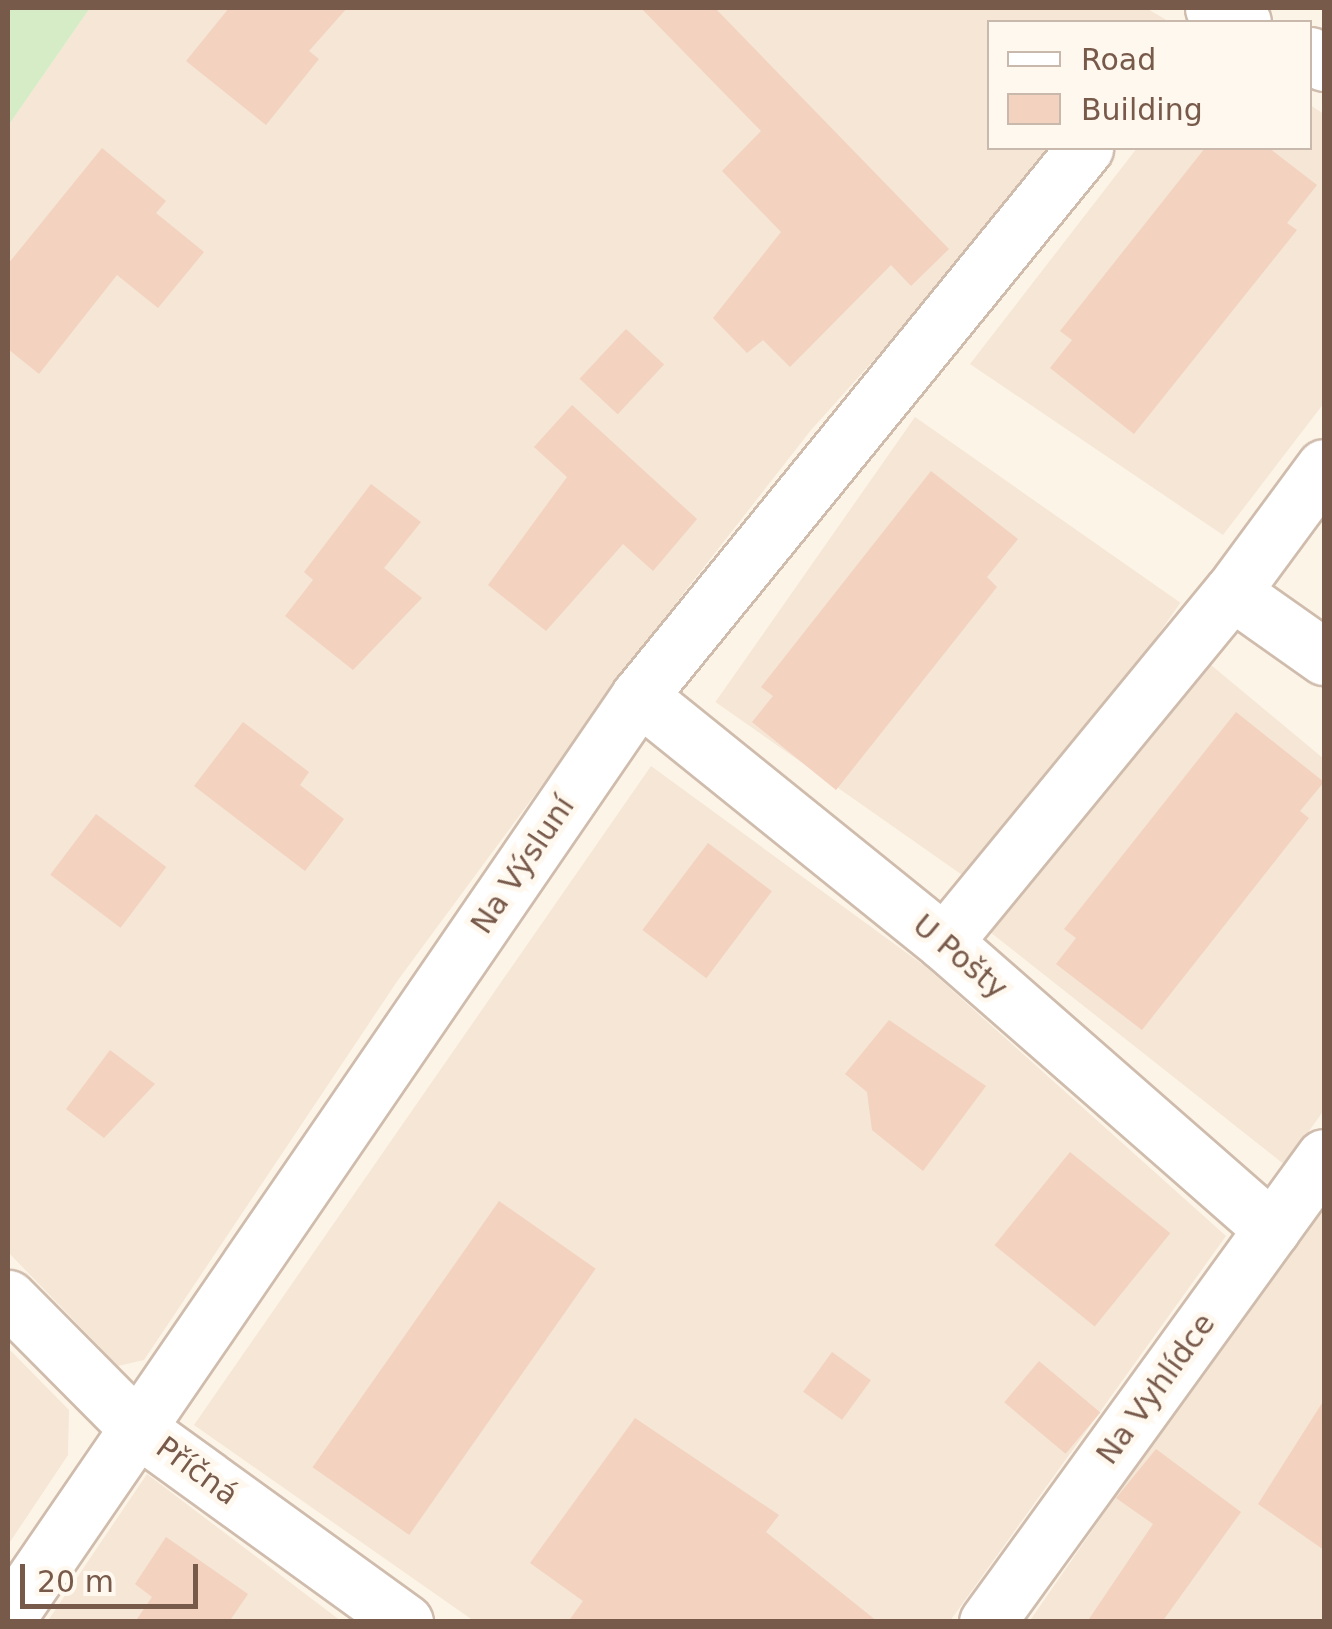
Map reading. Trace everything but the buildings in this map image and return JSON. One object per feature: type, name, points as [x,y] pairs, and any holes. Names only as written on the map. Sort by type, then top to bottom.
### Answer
[{"type":"street","points":[[1214,8],[1239,20]]},
{"type":"street","name":"Na Výsluní","points":[[8,1617],[639,696],[1083,150]]},
{"type":"street","points":[[944,942],[1232,592],[1324,467]]},
{"type":"street","points":[[1232,592],[1324,657]]},
{"type":"street","name":"U Pošty","points":[[639,696],[944,942],[1272,1229]]},
{"type":"street","name":"Na Vyhlídce","points":[[988,1622],[1324,1157]]},
{"type":"street","name":"Příčná","points":[[8,1298],[138,1428],[404,1622]]},
{"type":"shaded area","points":[[90,8],[1146,8],[1167,20],[987,20],[987,150],[1062,150],[811,430],[686,590],[398,980],[144,1360],[118,1366],[8,1252],[8,126]]},
{"type":"shaded area","points":[[1312,106],[1324,114],[1324,403],[1223,535],[970,364],[1135,150],[1312,150]]},
{"type":"shaded area","points":[[915,417],[1180,603],[981,888],[715,702]]},
{"type":"shaded area","points":[[1205,660],[1324,759],[1324,1110],[1285,1165],[990,932]]},
{"type":"shaded area","points":[[651,766],[926,967],[1226,1236],[950,1621],[474,1621],[194,1425]]},
{"type":"shaded area","points":[[1323,1196],[1324,1621],[1029,1622]]},
{"type":"shaded area","points":[[8,1348],[69,1410],[68,1455],[8,1545]]},
{"type":"shaded area","points":[[147,1474],[341,1621],[47,1622]]},
{"type":"green space","points":[[8,8],[90,8],[8,126]]}]
